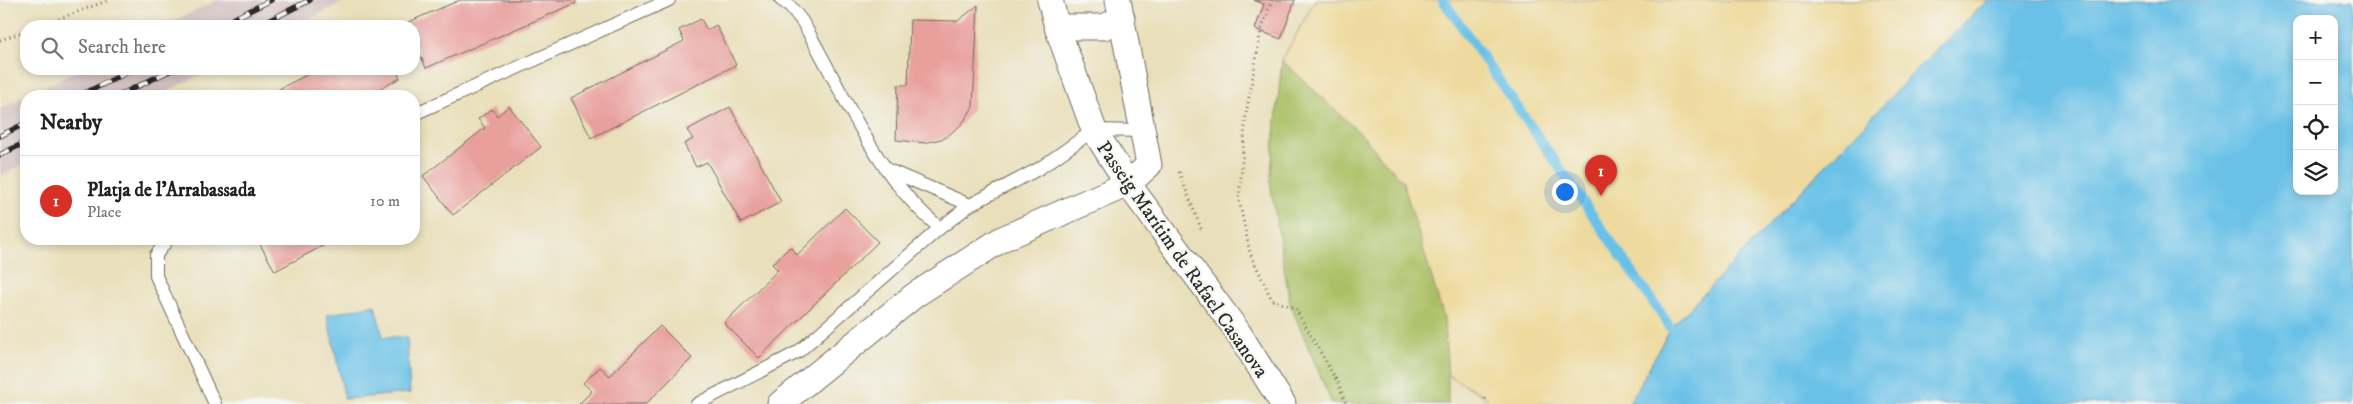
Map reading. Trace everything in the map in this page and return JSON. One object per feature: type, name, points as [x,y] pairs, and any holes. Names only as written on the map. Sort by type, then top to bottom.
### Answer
[{"type":"street","name":"Passeig Marítim de Rafael Casanova","points":[[1050,0],[1057,27],[1094,130],[1128,184],[1236,329],[1283,404]]},
{"type":"street","name":"Passeig Marítim de Rafael Casanova","points":[[1057,27],[1104,27],[1120,9]]},
{"type":"street","name":"Passeig Marítim de Rafael Casanova","points":[[1120,9],[1148,165],[1128,184]]},
{"type":"street","points":[[780,404],[915,295],[1002,239],[1128,184]]},
{"type":"lane","points":[[420,111],[669,0]]},
{"type":"lane","points":[[781,0],[790,6],[802,21],[884,168],[918,211],[940,228]]},
{"type":"lane","points":[[697,404],[798,352],[940,228],[970,205],[1040,168],[1094,130],[1142,131]]},
{"type":"lane","points":[[884,168],[970,205]]},
{"type":"lane","points":[[164,245],[156,255],[156,276],[215,404]]},
{"type":"path","points":[[56,20],[109,0]]},
{"type":"path","points":[[1272,0],[1262,31],[1246,114],[1238,200],[1250,253],[1272,300],[1295,308],[1338,383],[1346,404]]},
{"type":"path","points":[[0,40],[20,33]]},
{"type":"path","points":[[1178,171],[1202,232]]},
{"type":"path","points":[[1484,404],[1486,398]]},
{"type":"shaded area","points":[[217,0],[347,0],[307,20],[176,20]]},
{"type":"shaded area","points":[[68,75],[200,75],[170,90],[38,90]]},
{"type":"shaded area","points":[[20,99],[20,166],[0,176],[0,109]]},
{"type":"green space","points":[[1282,60],[1363,136],[1403,182],[1444,318],[1448,404],[1332,404],[1290,304],[1270,182]]},
{"type":"sand","points":[[1315,0],[1988,0],[1925,61],[1671,328],[1629,404],[1488,404],[1486,397],[1448,375],[1444,318],[1403,182],[1363,136],[1282,60]]},
{"type":"water","points":[[1988,0],[2353,0],[2353,404],[1629,404],[1671,328],[1925,61]]},
{"type":"water","points":[[375,305],[383,337],[407,337],[410,393],[345,399],[327,315]]},
{"type":"building","points":[[460,0],[575,0],[576,3],[426,68],[420,54],[420,20],[413,20]]},
{"type":"building","points":[[1254,0],[1295,0],[1281,39],[1255,29],[1264,4]]},
{"type":"building","points":[[978,5],[973,107],[962,124],[945,138],[925,143],[896,140],[898,85],[908,85],[910,20],[958,21]]},
{"type":"building","points":[[701,19],[707,30],[716,25],[736,65],[591,138],[571,98],[684,41],[679,30]]},
{"type":"building","points":[[306,75],[399,75],[400,78],[377,90],[279,89]]},
{"type":"building","points":[[509,106],[541,147],[453,215],[423,176],[485,128],[478,119],[492,109],[497,116]]},
{"type":"building","points":[[730,107],[781,202],[741,223],[707,162],[696,167],[684,144],[693,139],[687,130]]},
{"type":"building","points":[[845,208],[878,242],[759,358],[724,323],[778,270],[772,264],[790,247],[797,255]]},
{"type":"building","points":[[260,245],[325,245],[275,271]]},
{"type":"building","points":[[660,326],[692,358],[646,404],[579,404],[592,391],[583,383],[600,367],[610,376]]},
{"type":"waterway","points":[[1443,0],[1671,328]]},
{"type":"railway","points":[[231,20],[271,0]]},
{"type":"railway","points":[[270,20],[310,0]]},
{"type":"railway","points":[[91,90],[122,75]]},
{"type":"railway","points":[[130,90],[161,75]]},
{"type":"railway","points":[[0,136],[20,126]]},
{"type":"railway","points":[[0,155],[20,145]]},
{"type":"place","name":"Platja de l'Arrabassada","points":[[1601,196]]}]
